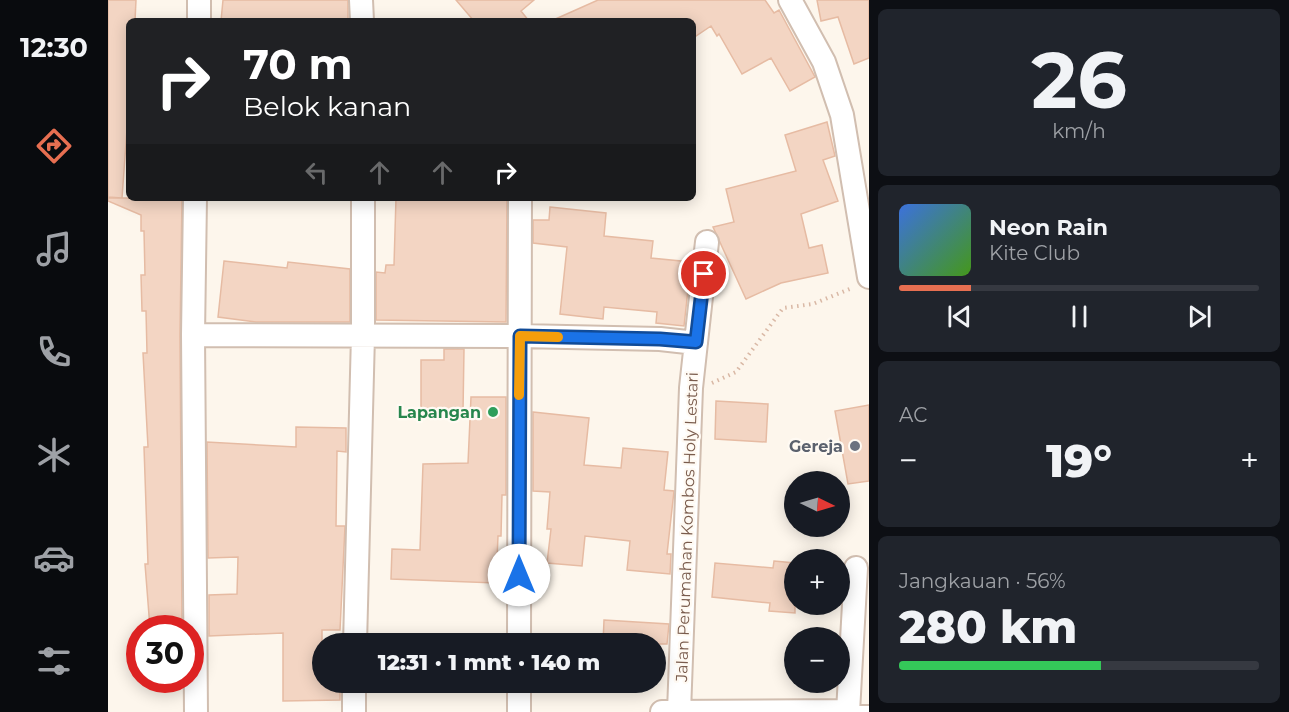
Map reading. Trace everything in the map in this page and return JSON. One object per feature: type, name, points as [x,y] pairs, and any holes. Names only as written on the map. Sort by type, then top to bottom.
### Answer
[{"type":"street","points":[[199,0],[199,18]]},
{"type":"street","points":[[362,0],[362,18]]},
{"type":"street","points":[[790,0],[824,62],[842,115],[865,280]]},
{"type":"street","points":[[195,201],[193,335],[196,712]]},
{"type":"street","points":[[355,633],[363,335],[363,201]]},
{"type":"street","points":[[519,633],[520,201]]},
{"type":"street","name":"Jalan Perumahan Kombos Holy Lestari","points":[[679,712],[691,388],[706,242]]},
{"type":"street","points":[[193,335],[520,336],[696,342]]},
{"type":"street","points":[[662,712],[855,711],[856,568]]},
{"type":"street","points":[[354,693],[354,712]]},
{"type":"street","points":[[519,693],[519,712]]},
{"type":"path","points":[[691,388],[718,381],[736,372],[783,308],[813,304],[834,297],[865,280]]},
{"type":"building","points":[[108,0],[136,0],[135,18],[126,18],[126,143],[122,198],[108,197]]},
{"type":"building","points":[[223,0],[348,0],[348,18],[221,18]]},
{"type":"building","points":[[456,0],[534,0],[521,11],[527,18],[471,18]]},
{"type":"building","points":[[598,0],[765,0],[774,13],[779,10],[815,77],[790,91],[771,58],[742,74],[719,34],[717,36],[711,26],[696,36],[696,18],[558,18]]},
{"type":"building","points":[[817,0],[869,0],[869,58],[854,64],[838,17],[821,21]]},
{"type":"building","points":[[827,122],[835,156],[823,160],[838,201],[801,214],[809,248],[822,245],[828,273],[781,283],[746,299],[713,227],[734,222],[726,189],[796,171],[785,135]]},
{"type":"building","points":[[108,198],[126,198],[126,201],[182,201],[180,335],[182,615],[149,615],[145,564],[148,564],[144,447],[148,447],[143,353],[147,353],[146,311],[142,311],[141,275],[145,275],[144,231],[141,231],[141,215],[108,201]]},
{"type":"building","points":[[396,201],[507,201],[506,322],[376,320],[376,272],[385,273],[386,265],[394,265]]},
{"type":"building","points":[[550,207],[606,213],[604,236],[653,241],[651,258],[691,262],[684,326],[656,323],[657,312],[604,307],[603,319],[560,314],[567,247],[533,243],[533,220],[549,220]]},
{"type":"building","points":[[224,261],[287,268],[288,262],[350,269],[350,322],[256,322],[218,317]]},
{"type":"building","points":[[444,349],[464,349],[463,412],[421,411],[421,360],[444,360]]},
{"type":"building","points":[[471,397],[506,397],[506,495],[502,495],[496,583],[391,579],[392,549],[420,550],[423,464],[468,463]]},
{"type":"building","points":[[716,401],[768,404],[766,442],[715,439]]},
{"type":"building","name":"Gereja","points":[[869,405],[869,481],[850,484],[850,471],[846,471],[835,411]]},
{"type":"building","points":[[533,412],[589,418],[584,465],[621,468],[623,448],[668,452],[664,490],[674,491],[667,554],[671,554],[670,574],[627,570],[630,541],[585,536],[582,566],[547,563],[551,529],[547,529],[550,492],[533,491]]},
{"type":"building","points":[[296,427],[346,428],[346,452],[337,451],[336,526],[345,526],[340,630],[322,630],[322,633],[312,633],[312,693],[340,693],[340,700],[283,701],[283,633],[209,636],[209,595],[237,594],[238,557],[208,558],[207,442],[296,447]]},
{"type":"building","points":[[774,561],[784,562],[784,612],[769,611],[770,603],[712,597],[715,563],[773,568]]},
{"type":"building","points":[[604,620],[669,624],[667,644],[666,633],[603,633]]},
{"type":"slow traffic","points":[[519,395],[520,336],[558,337]]},
{"type":"place","name":"Lapangan","points":[[493,412]]},
{"type":"place","name":"Gereja","points":[[855,446]]},
{"type":"route","points":[[519,575],[520,336],[696,342],[704,274]]}]
